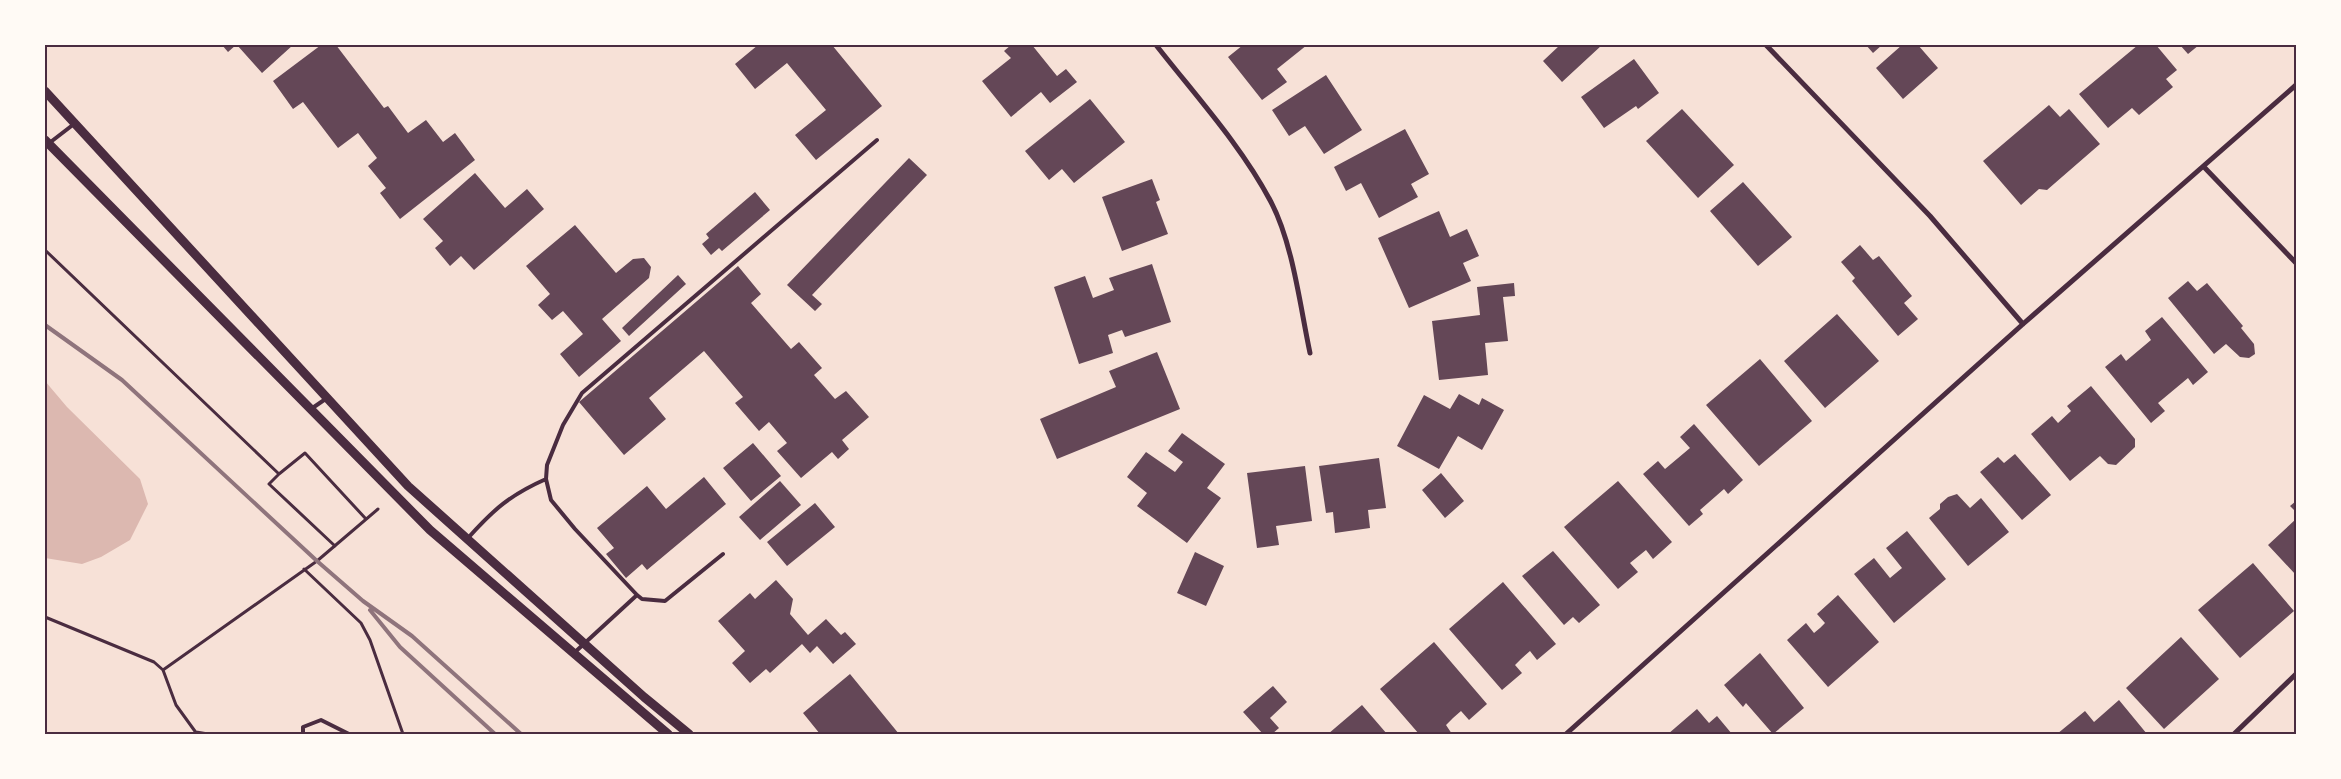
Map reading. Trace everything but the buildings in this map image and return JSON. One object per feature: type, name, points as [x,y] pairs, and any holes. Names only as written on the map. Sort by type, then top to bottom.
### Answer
[{"type":"street","points":[[1156,45],[1242,154],[1272,203],[1290,255],[1310,353]]},
{"type":"street","points":[[1766,45],[1930,216],[2023,324]]},
{"type":"street","points":[[1566,734],[2023,324],[2296,85]]},
{"type":"street","points":[[45,91],[408,486],[644,698],[689,734]]},
{"type":"street","points":[[47,142],[396,493],[430,530],[668,734]]},
{"type":"street","points":[[2204,167],[2296,262]]},
{"type":"street","points":[[2234,734],[2296,674]]},
{"type":"lane","points":[[47,142],[74,124]]},
{"type":"lane","points":[[724,554],[665,601],[642,599],[569,522],[552,500],[546,479],[547,465],[563,425],[582,393],[877,140]]},
{"type":"lane","points":[[311,409],[327,398]]},
{"type":"lane","points":[[468,538],[495,508],[520,491],[546,479]]},
{"type":"lane","points":[[573,654],[637,595]]},
{"type":"lane","points":[[303,734],[302,727],[321,720],[349,734]]},
{"type":"path","points":[[45,250],[279,474]]},
{"type":"path","points":[[335,546],[269,484],[279,474],[306,453],[366,519]]},
{"type":"path","points":[[163,670],[317,561],[396,493]]},
{"type":"path","points":[[304,569],[362,623],[370,640],[403,734]]},
{"type":"path","points":[[45,617],[154,662],[163,670],[176,705],[196,733],[208,734]]},
{"type":"shaded area","points":[[45,381],[67,407],[140,479],[148,504],[130,540],[101,557],[82,564],[45,558]]},
{"type":"railway","points":[[45,325],[122,380],[317,561],[363,601],[412,636],[521,734]]},
{"type":"railway","points":[[370,610],[400,647],[495,734]]}]
